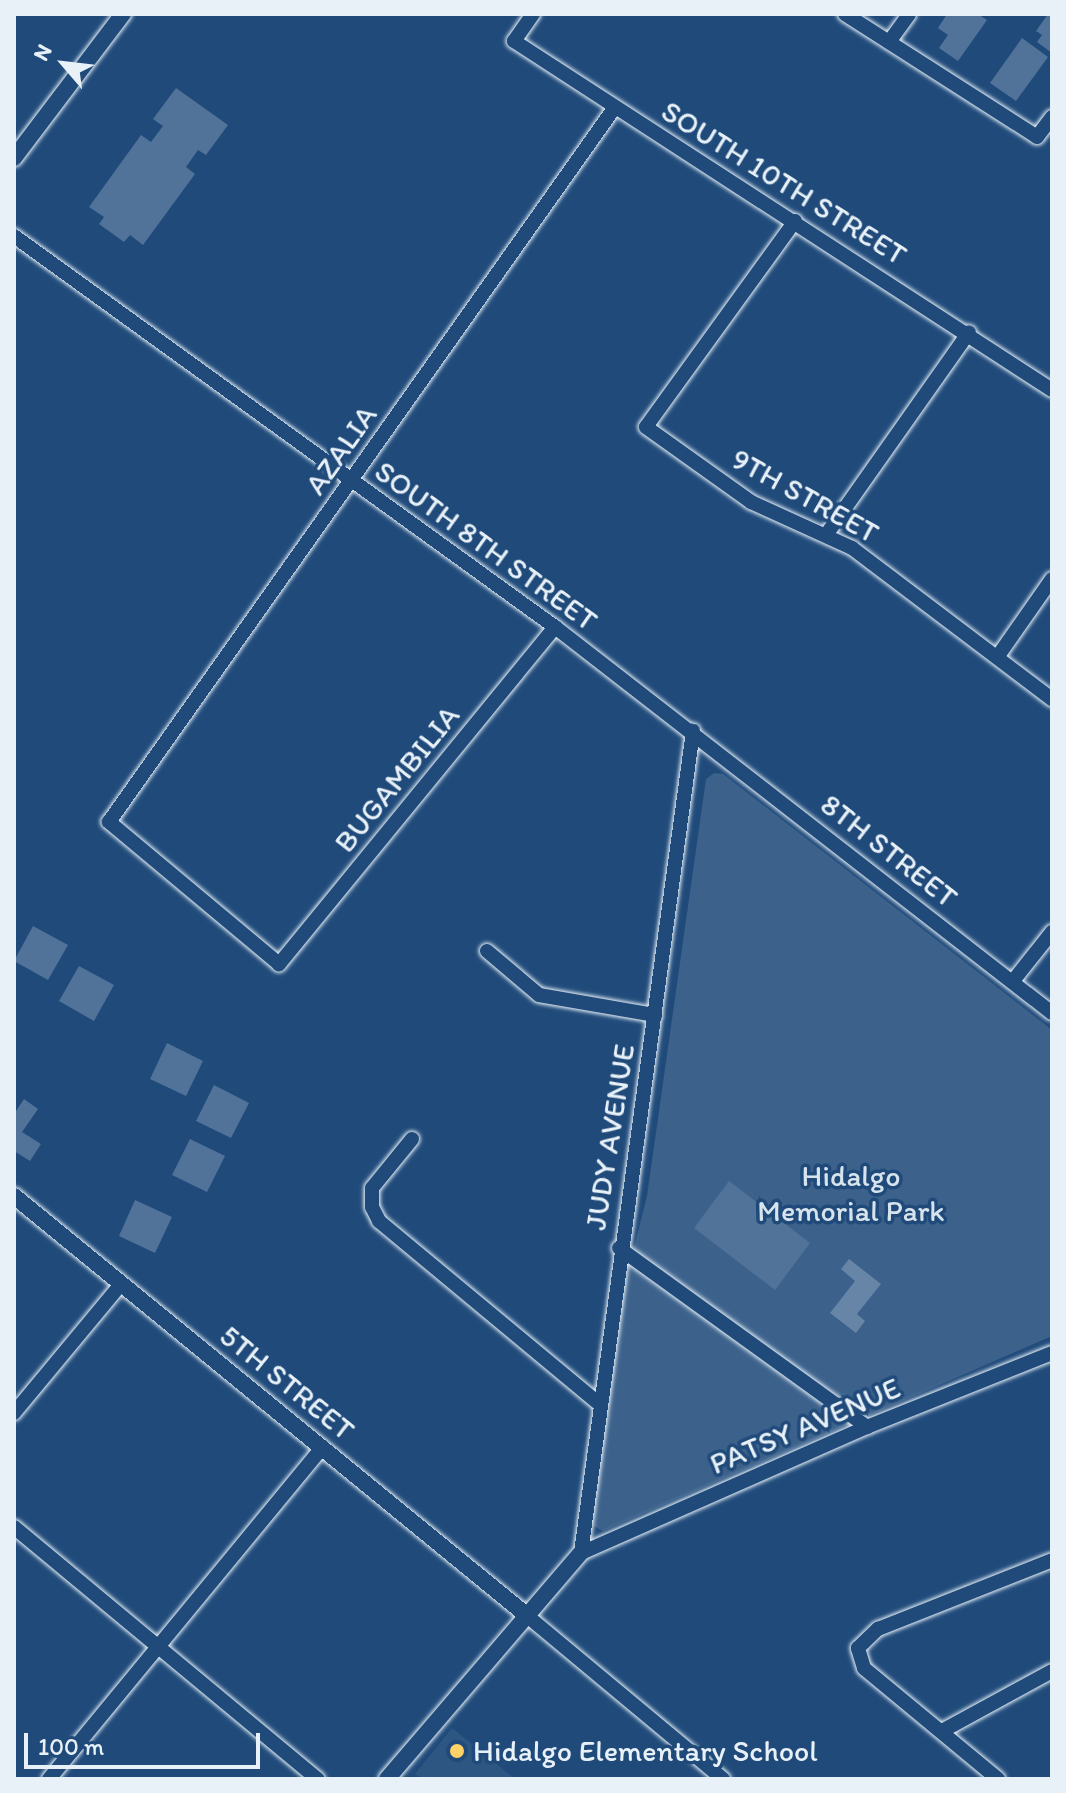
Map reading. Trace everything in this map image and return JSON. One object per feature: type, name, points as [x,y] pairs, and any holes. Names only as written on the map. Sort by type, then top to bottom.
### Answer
[{"type":"street","points":[[14,158],[123,14]]},
{"type":"street","name":"SOUTH 10TH STREET","points":[[533,14],[514,41],[969,332],[1052,390]]},
{"type":"street","points":[[845,14],[1037,137],[1052,117]]},
{"type":"street","points":[[889,42],[909,14]]},
{"type":"street","name":"AZALIA","points":[[279,964],[109,822],[615,107]]},
{"type":"street","name":"9TH STREET","points":[[795,221],[646,427],[751,502],[852,548],[1052,699]]},
{"type":"street","name":"SOUTH 8TH STREET","points":[[14,236],[555,627],[693,731]]},
{"type":"street","points":[[826,535],[969,332]]},
{"type":"street","points":[[998,656],[1052,579]]},
{"type":"street","name":"BUGAMBILIA","points":[[279,964],[555,627]]},
{"type":"street","name":"8TH STREET","points":[[693,731],[1052,1013]]},
{"type":"street","name":"JUDY AVENUE","points":[[581,1553],[619,1248],[655,1015],[693,731]]},
{"type":"street","points":[[1013,981],[1052,932]]},
{"type":"street","points":[[487,951],[539,995],[655,1015]]},
{"type":"street","points":[[412,1139],[372,1188],[372,1207],[379,1221],[598,1403]]},
{"type":"street","name":"5TH STREET","points":[[14,1196],[525,1614]]},
{"type":"street","points":[[619,1248],[867,1427]]},
{"type":"street","points":[[14,1413],[121,1284]]},
{"type":"street","name":"PATSY AVENUE","points":[[581,1553],[867,1427],[1052,1353]]},
{"type":"street","points":[[49,1779],[322,1448]]},
{"type":"street","points":[[14,1527],[318,1779]]},
{"type":"street","points":[[387,1779],[525,1614],[581,1553]]},
{"type":"street","points":[[998,1779],[864,1668],[858,1648],[878,1629],[1052,1560]]},
{"type":"street","points":[[525,1614],[722,1779]]},
{"type":"street","points":[[942,1731],[1052,1671]]},
{"type":"shaded area","points":[[849,1259],[881,1284],[857,1314],[865,1321],[856,1333],[830,1313],[855,1281],[841,1269]]},
{"type":"shaded area","name":"Hidalgo Elementary School","points":[[452,1728],[515,1779],[422,1779],[415,1774]]},
{"type":"green space","name":"Hidalgo Memorial Park","points":[[714,773],[723,774],[1052,1030],[1052,1336],[603,1531],[590,1524],[621,1299],[647,1196],[706,779]]},
{"type":"building","points":[[947,14],[978,14],[987,20],[958,61],[939,48],[948,35],[938,28]]},
{"type":"building","points":[[1048,14],[1052,16],[1052,53],[1037,42],[1042,35],[1036,31]]},
{"type":"building","points":[[1022,38],[1048,57],[1016,101],[990,83]]},
{"type":"building","points":[[176,88],[228,125],[206,155],[198,150],[186,167],[195,174],[143,245],[130,235],[124,242],[99,224],[104,217],[89,207],[141,135],[151,142],[163,126],[153,119]]},
{"type":"building","points":[[33,926],[68,945],[48,980],[14,961]]},
{"type":"building","points":[[79,966],[114,985],[94,1021],[59,1001]]},
{"type":"building","points":[[167,1043],[203,1061],[186,1096],[150,1079]]},
{"type":"building","points":[[214,1085],[249,1103],[231,1138],[196,1121]]},
{"type":"building","points":[[24,1099],[38,1109],[22,1132],[41,1144],[30,1161],[14,1151],[14,1114]]},
{"type":"building","points":[[190,1139],[225,1156],[207,1192],[172,1175]]},
{"type":"building","points":[[729,1181],[810,1243],[775,1290],[694,1228]]},
{"type":"building","points":[[135,1200],[172,1217],[155,1253],[119,1236]]},
{"type":"place","name":"Hidalgo Elementary School","points":[[457,1751]]}]
